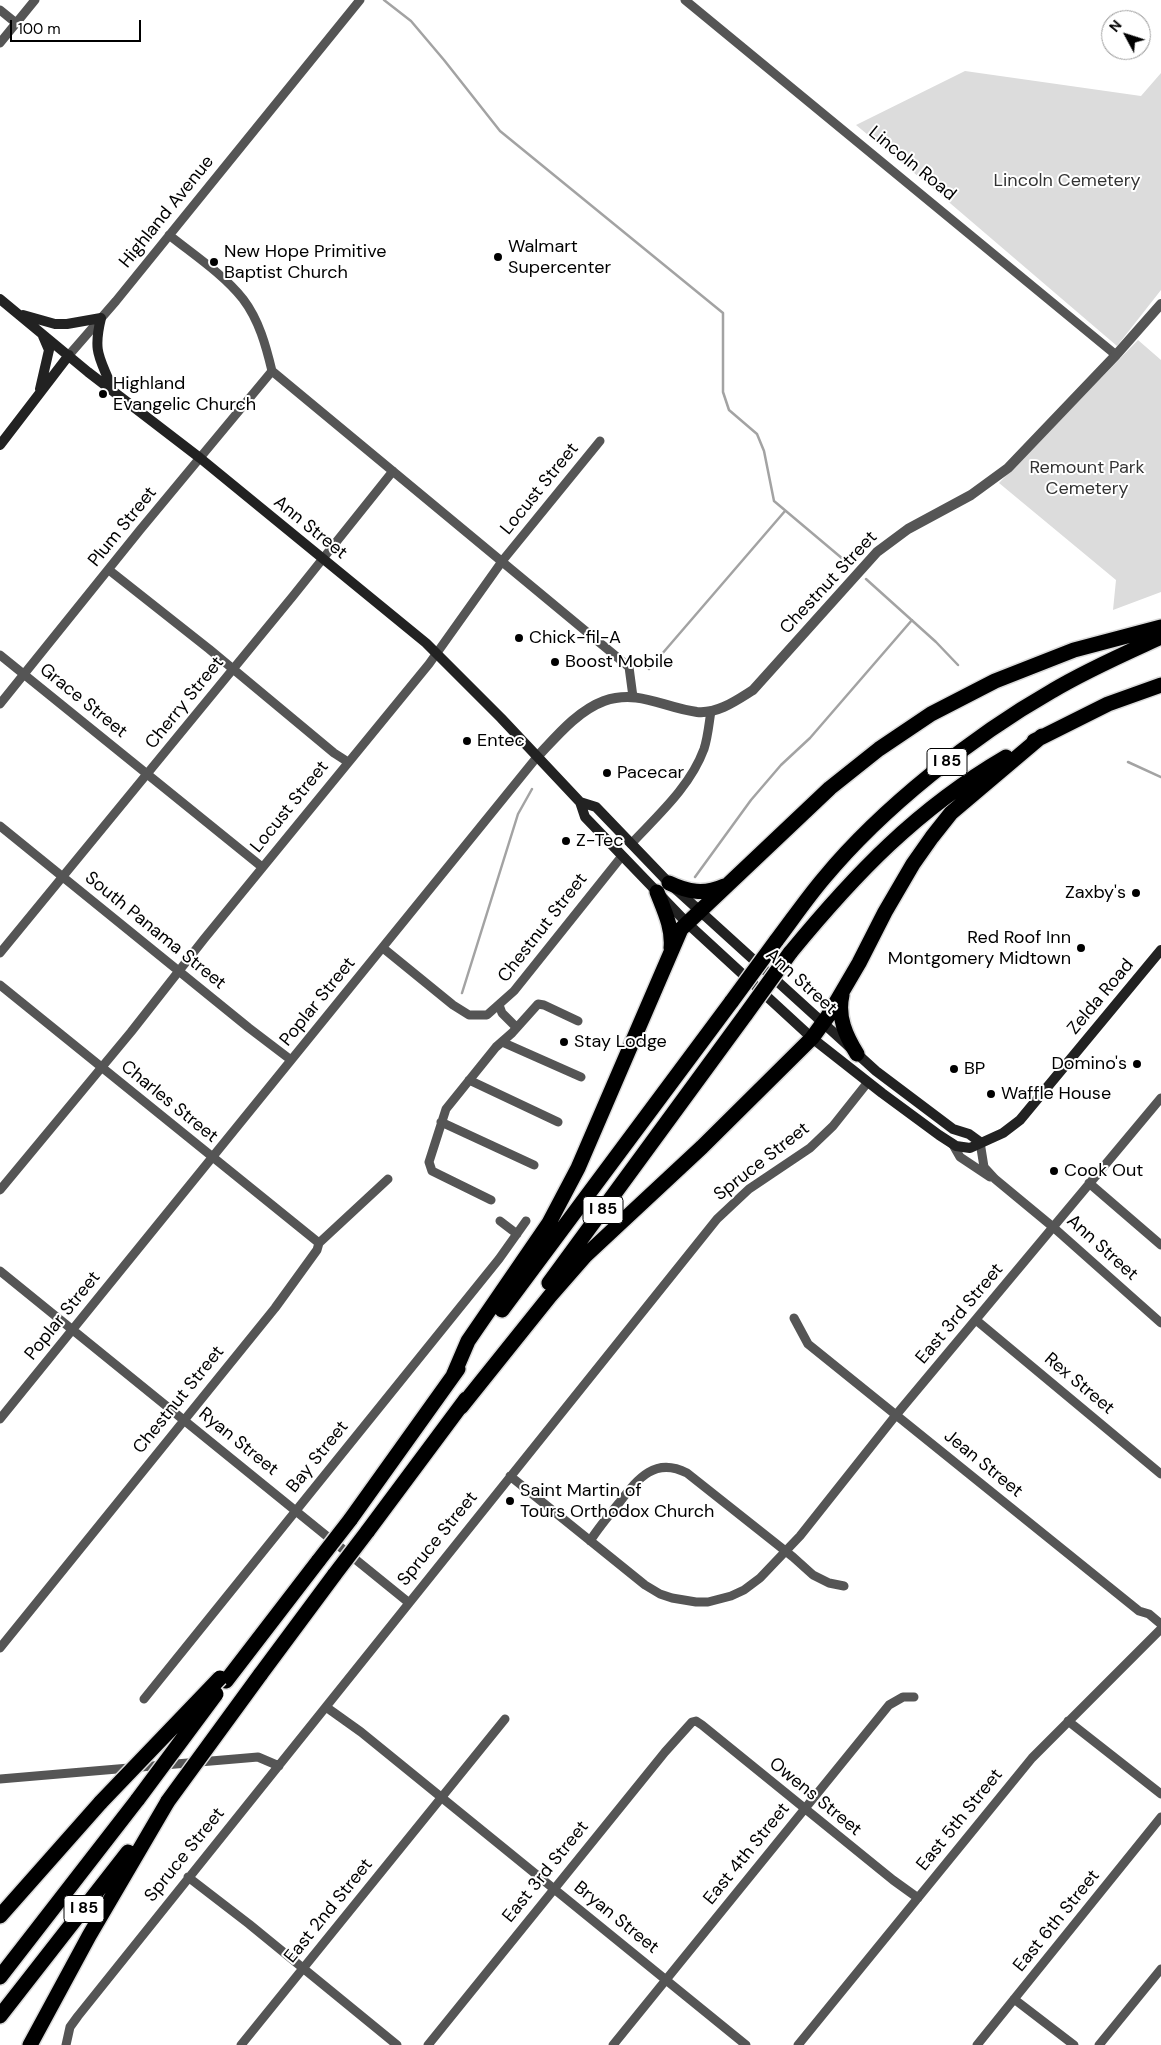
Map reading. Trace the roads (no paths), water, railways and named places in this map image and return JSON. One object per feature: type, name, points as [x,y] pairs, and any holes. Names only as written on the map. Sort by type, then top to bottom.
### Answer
[{"type":"highway","points":[[454,1376],[468,1341],[549,1223],[578,1168],[681,929],[830,788],[879,750],[932,714],[995,681],[1074,650],[1161,627]]},
{"type":"highway","name":"I 85","points":[[0,1977],[138,1799],[223,1680],[267,1628],[350,1520],[454,1376],[825,877],[882,818],[942,767],[995,727],[1051,691],[1093,668],[1161,638]]},
{"type":"highway","name":"I 85","points":[[0,2016],[168,1801],[366,1532],[461,1407],[790,953],[831,903],[919,817],[960,786],[1042,736],[1108,704],[1161,685]]},
{"type":"highway","points":[[461,1407],[550,1296],[585,1256],[702,1147],[812,1038],[823,1024],[843,990],[913,864],[932,837],[951,813],[1042,736]]},
{"type":"highway","points":[[669,883],[687,891],[697,892],[716,890],[730,884]]},
{"type":"highway","points":[[656,892],[667,918],[672,938],[669,955]]},
{"type":"highway","points":[[843,990],[840,1014],[857,1054]]},
{"type":"highway","points":[[0,1916],[101,1802],[223,1680]]},
{"type":"highway","points":[[30,2045],[93,1928],[168,1801]]},
{"type":"main road","name":"Ann Street","points":[[0,299],[114,392],[200,458],[438,653],[580,802],[585,817],[687,923],[812,1038],[868,1082],[952,1143]]},
{"type":"main road","points":[[18,313],[55,324],[67,324],[101,318],[97,335],[98,357],[114,392]]},
{"type":"main road","points":[[38,396],[49,350],[42,333]]},
{"type":"main road","name":"Highland Avenue","points":[[0,445],[69,355]]},
{"type":"main road","name":"Ann Street","points":[[580,802],[596,807],[669,883],[857,1054],[930,1113],[953,1129],[969,1134],[980,1142]]},
{"type":"main road","name":"Zelda Road","points":[[952,1143],[956,1146],[970,1148],[1003,1133],[1020,1120],[1161,950]]},
{"type":"street","points":[[0,43],[35,0]]},
{"type":"street","name":"Highland Avenue","points":[[69,355],[169,236],[360,0]]},
{"type":"street","name":"Lincoln Road","points":[[685,0],[1116,355]]},
{"type":"street","points":[[0,10],[16,23]]},
{"type":"street","points":[[169,236],[216,273],[243,299],[264,338],[272,371],[503,560],[629,667],[633,697]]},
{"type":"street","name":"Chestnut Street","points":[[711,711],[731,704],[753,690],[851,579],[885,545],[908,529],[971,495],[1008,468],[1116,355],[1161,304]]},
{"type":"street","name":"Plum Street","points":[[0,704],[272,371]]},
{"type":"street","name":"Locust Street","points":[[0,1190],[101,1069],[262,867],[438,653],[503,560],[600,441]]},
{"type":"street","name":"Cherry Street","points":[[0,953],[234,669],[393,471]]},
{"type":"street","points":[[109,570],[234,669],[318,740],[348,762]]},
{"type":"street","name":"Grace Street","points":[[0,655],[68,708],[262,867]]},
{"type":"street","name":"Poplar Street","points":[[0,1419],[537,757],[580,715],[604,701],[633,697],[649,699],[698,712],[711,711]]},
{"type":"street","points":[[631,844],[669,804],[690,775],[704,748],[711,711]]},
{"type":"street","name":"South Panama Street","points":[[0,826],[62,878],[291,1060]]},
{"type":"street","name":"Chestnut Street","points":[[516,1027],[502,1013],[499,1006],[622,856]]},
{"type":"street","points":[[383,948],[469,1015],[487,1015],[499,1006]]},
{"type":"street","name":"Charles Street","points":[[0,985],[101,1069],[318,1243]]},
{"type":"street","points":[[491,1200],[432,1171],[429,1162],[446,1109],[496,1047],[538,1004],[578,1021]]},
{"type":"street","points":[[502,1042],[581,1077]]},
{"type":"street","points":[[469,1080],[558,1122]]},
{"type":"street","name":"Spruce Street","points":[[66,2045],[70,2028],[78,2016],[408,1602],[717,1219],[749,1189],[800,1155],[826,1133],[868,1082]]},
{"type":"street","name":"East 3rd Street","points":[[510,1476],[654,1591],[672,1598],[696,1602],[720,1600],[744,1590],[760,1578],[800,1536],[896,1415],[1024,1265],[1089,1183],[1161,1098]]},
{"type":"street","points":[[441,1122],[534,1165]]},
{"type":"street","name":"Ann Street","points":[[980,1142],[984,1167],[996,1180]]},
{"type":"street","name":"Ann Street","points":[[952,1143],[960,1157],[996,1180],[1053,1227],[1161,1323]]},
{"type":"street","name":"Chestnut Street","points":[[2,1644],[275,1308],[317,1250],[318,1243],[388,1179]]},
{"type":"street","points":[[1089,1183],[1161,1245]]},
{"type":"street","points":[[500,1221],[517,1234]]},
{"type":"street","name":"Bay Street","points":[[144,1700],[499,1259],[526,1221]]},
{"type":"street","name":"Ryan Street","points":[[0,1271],[408,1602]]},
{"type":"street","name":"Jean Street","points":[[794,1318],[808,1344],[1139,1611],[1149,1614],[1161,1624]]},
{"type":"street","name":"Rex Street","points":[[976,1320],[1161,1474]]},
{"type":"street","points":[[590,1541],[642,1476],[656,1469],[674,1468],[687,1473],[819,1579],[836,1586],[844,1586]]},
{"type":"street","name":"East 5th Street","points":[[798,2045],[1032,1758],[1161,1629]]},
{"type":"street","name":"East 4th Street","points":[[613,2045],[889,1705],[903,1697],[914,1697]]},
{"type":"street","name":"Bryan Street","points":[[326,1707],[355,1728],[746,2045]]},
{"type":"street","points":[[441,1798],[505,1719]]},
{"type":"street","points":[[1068,1721],[1161,1794]]},
{"type":"street","name":"East 3rd Street","points":[[428,2045],[665,1752],[692,1722]]},
{"type":"street","name":"Owens Street","points":[[692,1722],[702,1725],[892,1880],[918,1898]]},
{"type":"street","points":[[0,1779],[258,1757],[279,1766]]},
{"type":"street","name":"East 2nd Street","points":[[242,2045],[441,1798]]},
{"type":"street","name":"East 6th Street","points":[[977,2045],[1161,1817]]},
{"type":"street","points":[[188,1877],[397,2045]]},
{"type":"street","points":[[1099,2045],[1161,1968]]},
{"type":"street","points":[[1014,1999],[1074,2045]]},
{"type":"waterway","points":[[384,0],[411,21],[500,131],[723,313],[723,392],[729,410],[757,434],[764,451],[774,501],[850,565]]},
{"type":"waterway","points":[[649,669],[785,511]]},
{"type":"waterway","points":[[866,579],[936,642],[958,665]]},
{"type":"waterway","points":[[695,877],[751,800],[781,765],[810,738],[912,620]]},
{"type":"waterway","points":[[1128,762],[1161,777]]},
{"type":"waterway","points":[[462,993],[518,814],[532,789]]},
{"type":"place","name":"Walmart Supercenter","points":[[498,257]]},
{"type":"place","name":"New Hope Primitive Baptist Church","points":[[214,262]]},
{"type":"place","name":"Highland Evangelic Church","points":[[103,394]]},
{"type":"place","name":"Chick-fil-A","points":[[519,638]]},
{"type":"place","name":"Boost Mobile","points":[[555,662]]},
{"type":"place","name":"Entec","points":[[467,741]]},
{"type":"place","name":"Pacecar","points":[[607,773]]},
{"type":"place","name":"Z-Tec","points":[[566,841]]},
{"type":"place","name":"Zaxby's","points":[[1136,893]]},
{"type":"place","name":"Red Roof Inn Montgomery Midtown","points":[[1081,948]]},
{"type":"place","name":"Stay Lodge","points":[[564,1042]]},
{"type":"place","name":"Domino's","points":[[1137,1064]]},
{"type":"place","name":"BP","points":[[954,1069]]},
{"type":"place","name":"Waffle House","points":[[991,1094]]},
{"type":"place","name":"Cook Out","points":[[1054,1171]]},
{"type":"place","name":"Saint Martin of Tours Orthodox Church","points":[[510,1501]]},
{"type":"park label","name":"Lincoln Cemetery","points":[[1067,181]]},
{"type":"park label","name":"Remount Park Cemetery","points":[[1087,478]]}]
